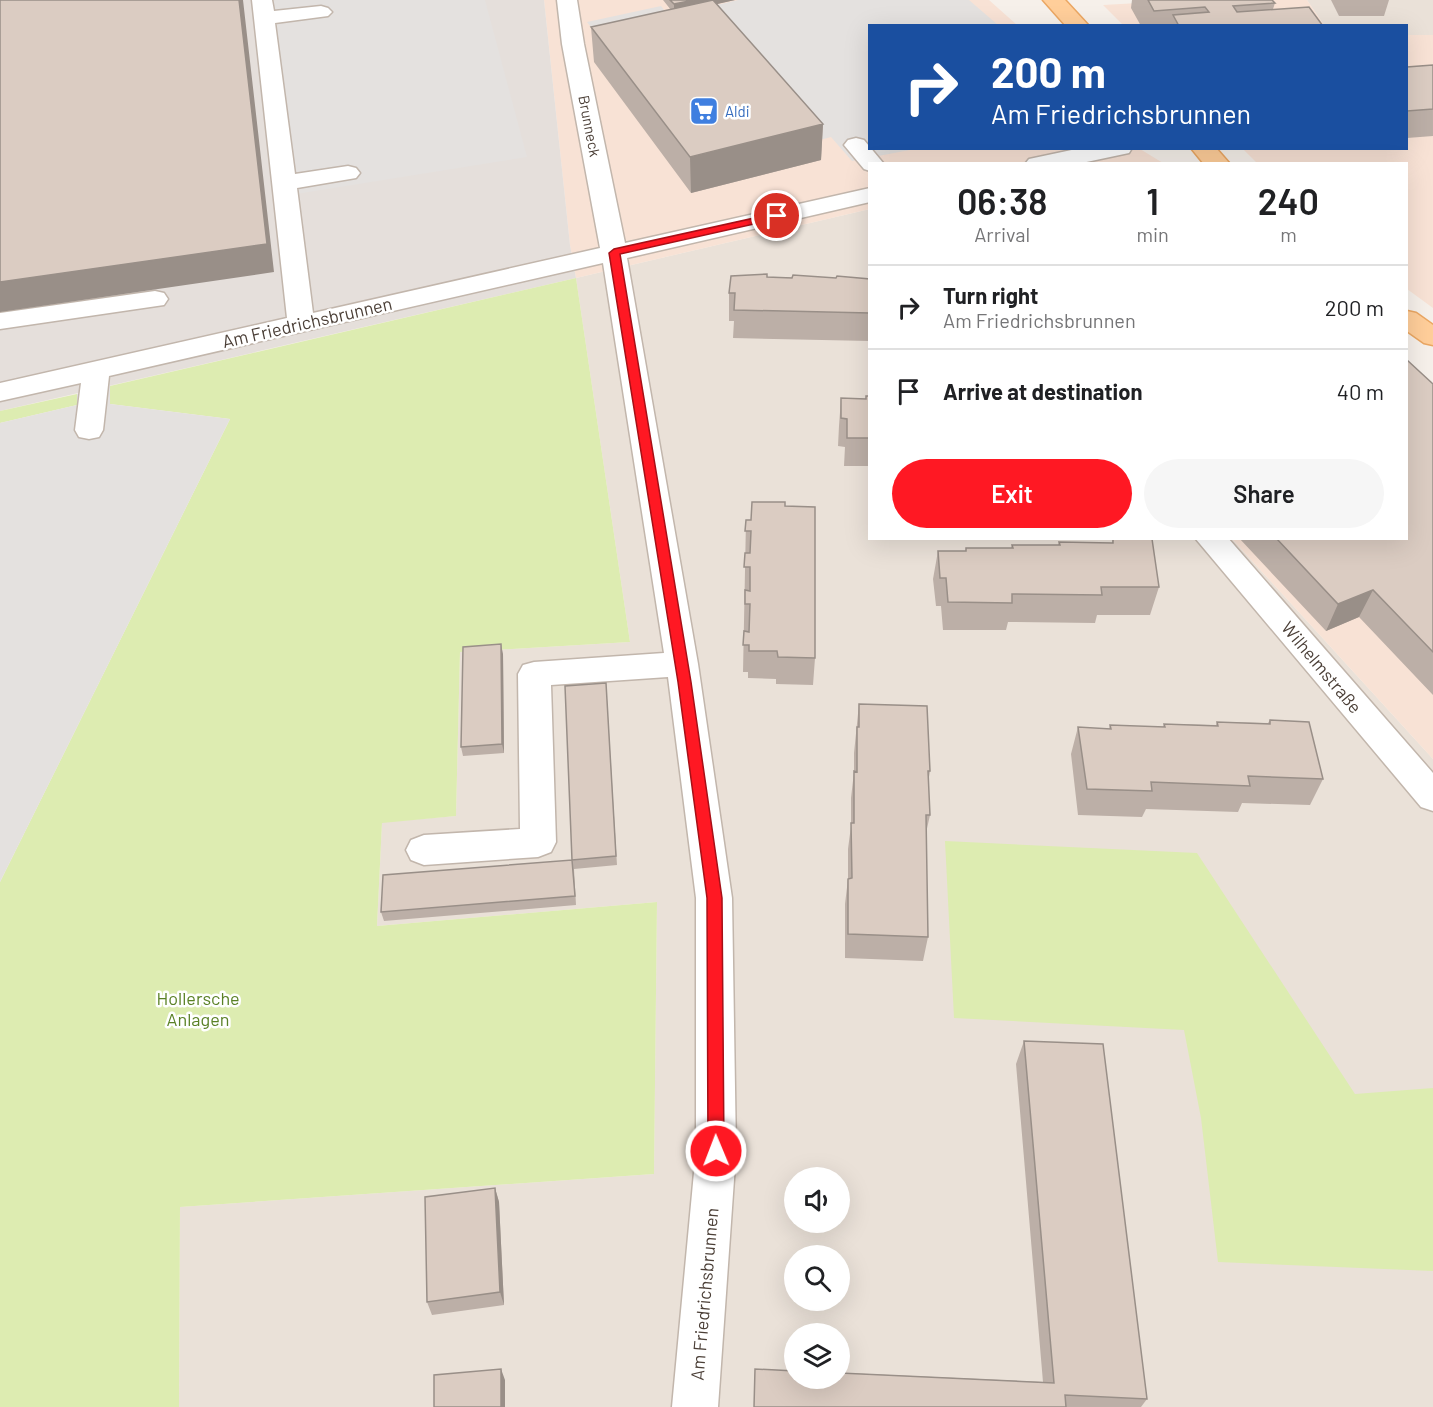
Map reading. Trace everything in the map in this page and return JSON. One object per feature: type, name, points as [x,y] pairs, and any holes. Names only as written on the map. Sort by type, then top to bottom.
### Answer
[{"type":"main road","points":[[1053,0],[1077,24]]},
{"type":"main road","points":[[1204,150],[1216,162]]},
{"type":"main road","points":[[1408,320],[1433,337]]},
{"type":"street","name":"Brunneck","points":[[574,2],[614,253]]},
{"type":"street","points":[[301,322],[263,9],[321,12]]},
{"type":"street","points":[[856,146],[870,162]]},
{"type":"street","points":[[1048,162],[1110,150]]},
{"type":"street","points":[[284,183],[348,173]]},
{"type":"street","name":"Am Friedrichsbrunnen","points":[[0,392],[868,195]]},
{"type":"street","name":"Am Friedrichsbrunnen","points":[[614,253],[682,664],[714,898],[716,1151],[695,1407]]},
{"type":"street","points":[[0,321],[155,299]]},
{"type":"street","points":[[89,430],[96,371]]},
{"type":"street","name":"Wilhelmstraße","points":[[1212,540],[1433,797]]},
{"type":"street","points":[[424,850],[538,842],[534,675],[682,664]]},
{"type":"shaded area","points":[[0,0],[544,0],[570,245],[576,278],[0,411]]},
{"type":"shaded area","points":[[276,0],[485,0],[527,157],[296,194],[270,3]]},
{"type":"shaded area","points":[[544,0],[989,0],[1016,24],[868,24],[868,150],[1142,150],[1161,162],[868,162],[868,209],[576,278],[570,245]]},
{"type":"shaded area","points":[[738,0],[969,0],[997,24],[868,24],[868,150],[910,150],[852,161],[831,137],[809,143],[613,56],[587,22],[661,6],[669,16]]},
{"type":"shaded area","points":[[1192,0],[1307,0],[1323,24],[1122,24],[1103,5]]},
{"type":"shaded area","points":[[1307,0],[1433,0],[1433,35],[1408,35],[1408,24],[1323,24]]},
{"type":"shaded area","points":[[1408,35],[1433,35],[1433,308],[1408,290],[1408,162],[1256,162],[1244,150],[1408,150]]},
{"type":"shaded area","points":[[868,209],[868,540],[1233,540],[1433,759],[1433,1407],[179,1407],[180,1207],[654,1174],[657,902],[377,926],[382,822],[456,816],[460,652],[630,642],[576,278]]},
{"type":"shaded area","points":[[110,386],[110,404],[230,419],[0,882],[0,423],[77,405],[77,394]]},
{"type":"shaded area","points":[[1433,387],[1433,759],[1233,540],[1408,540]]},
{"type":"green space","name":"Hollersche Anlagen","points":[[576,278],[630,642],[460,652],[456,816],[382,823],[377,926],[657,902],[654,1174],[180,1207],[179,1407],[0,1407],[0,882],[230,419],[110,404],[110,386]]},
{"type":"green space","points":[[77,394],[77,405],[0,423],[0,411]]},
{"type":"green space","points":[[945,841],[1197,853],[1355,1094],[1433,1088],[1433,1271],[1218,1262],[1201,1118],[1184,1030],[954,1018]]},
{"type":"building","points":[[0,0],[239,0],[267,244],[0,282]]},
{"type":"building","points":[[670,0],[694,0],[674,4]]},
{"type":"building","name":"Aldi","points":[[713,0],[823,124],[690,157],[591,27]]},
{"type":"building","points":[[1148,0],[1272,0],[1275,3],[1233,6],[1237,12],[1309,7],[1322,24],[1178,24],[1173,15],[1209,12],[1205,7],[1154,11]]},
{"type":"building","points":[[1433,65],[1433,109],[1408,111],[1408,67]]},
{"type":"building","points":[[767,274],[767,277],[792,278],[793,275],[868,279],[868,313],[734,310],[735,293],[729,293],[731,276]]},
{"type":"building","points":[[1408,361],[1433,384],[1433,652],[1373,590],[1338,604],[1278,540],[1408,540]]},
{"type":"building","points":[[868,396],[868,438],[847,438],[847,419],[841,418],[841,398],[866,399]]},
{"type":"building","points":[[752,502],[785,502],[785,506],[815,507],[815,658],[778,657],[777,651],[749,651],[749,645],[743,645],[744,631],[749,632],[750,604],[745,604],[745,590],[750,591],[750,567],[744,567],[745,553],[750,553],[751,531],[745,531],[746,520],[751,520]]},
{"type":"building","points":[[1113,540],[1152,540],[1159,587],[1101,587],[1102,595],[1012,594],[1012,603],[948,602],[946,578],[940,578],[938,551],[966,551],[966,548],[1013,548],[1012,545],[1060,545],[1059,542],[1113,543]]},
{"type":"building","points":[[501,644],[502,744],[461,747],[463,647]]},
{"type":"building","points":[[606,683],[616,856],[572,860],[565,686]]},
{"type":"building","points":[[859,704],[927,706],[930,771],[928,771],[930,815],[926,815],[928,937],[848,934],[848,879],[852,878],[851,823],[854,823],[854,771],[857,772]]},
{"type":"building","points":[[1270,720],[1309,722],[1323,779],[1248,776],[1250,786],[1151,782],[1152,791],[1087,789],[1078,727],[1111,729],[1110,725],[1165,727],[1164,724],[1218,726],[1217,722],[1270,724]]},
{"type":"building","points":[[572,860],[575,896],[381,912],[383,875]]},
{"type":"building","points":[[1024,1041],[1103,1044],[1147,1399],[1065,1395],[1066,1407],[754,1407],[755,1369],[784,1370],[784,1389],[850,1389],[850,1373],[1054,1383]]},
{"type":"building","points":[[495,1188],[500,1292],[427,1302],[425,1197]]},
{"type":"building","points":[[501,1369],[501,1407],[434,1407],[434,1375]]},
{"type":"place","name":"Aldi","points":[[704,111]]},
{"type":"route","points":[[716,1151],[714,898],[685,682],[614,253],[777,216]]}]
